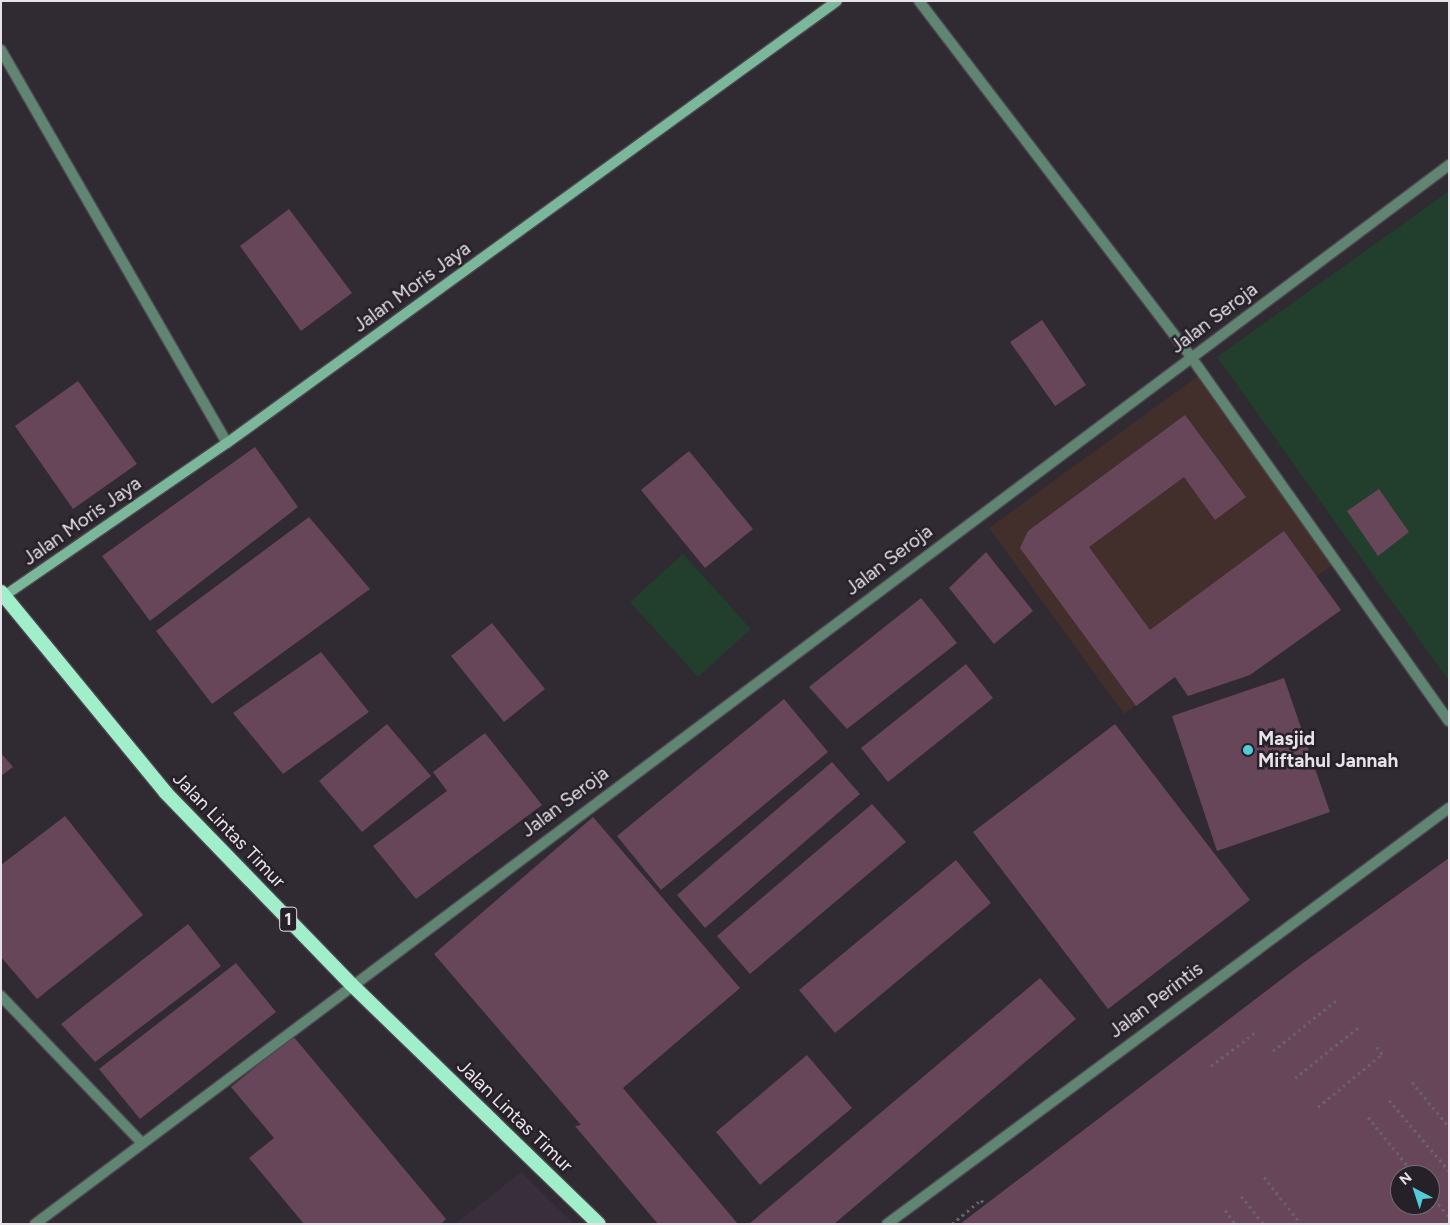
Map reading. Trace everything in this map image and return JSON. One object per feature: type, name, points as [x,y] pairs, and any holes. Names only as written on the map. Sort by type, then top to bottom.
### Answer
[{"type":"highway","name":"Jalan Lintas Timur","points":[[3,594],[166,793],[351,984],[599,1224]]},
{"type":"main road","name":"Jalan Moris Jaya","points":[[3,594],[227,442],[837,1]]},
{"type":"street","points":[[919,1],[1191,356],[1449,720]]},
{"type":"street","points":[[1,50],[227,442]]},
{"type":"street","name":"Jalan Seroja","points":[[35,1224],[351,984],[1449,165]]},
{"type":"street","name":"Jalan Perintis","points":[[887,1224],[1449,808]]},
{"type":"street","points":[[1,996],[142,1144]]},
{"type":"path","points":[[1274,1052],[1338,999]]},
{"type":"path","points":[[1294,1078],[1360,1026]]},
{"type":"path","points":[[1210,1066],[1257,1031]]},
{"type":"path","points":[[1318,1107],[1382,1054],[1377,1047]]},
{"type":"path","points":[[1412,1082],[1449,1127]]},
{"type":"path","points":[[1389,1100],[1449,1171]]},
{"type":"path","points":[[1368,1117],[1407,1165]]},
{"type":"path","points":[[1264,1177],[1301,1224]]},
{"type":"path","points":[[1241,1196],[1264,1224]]},
{"type":"path","points":[[952,1224],[981,1200],[986,1204]]},
{"type":"path","points":[[1440,1206],[1449,1217]]},
{"type":"path","points":[[1225,1210],[1236,1224]]},
{"type":"shaded area","points":[[1202,373],[1337,562],[1124,714],[989,528]]},
{"type":"shaded area","points":[[521,1172],[574,1224],[455,1224]]},
{"type":"green space","points":[[1449,191],[1449,681],[1217,357]]},
{"type":"green space","points":[[683,554],[751,629],[698,677],[630,602]]},
{"type":"building","points":[[289,209],[352,293],[301,331],[240,246]]},
{"type":"building","points":[[1042,320],[1086,385],[1055,406],[1010,342]]},
{"type":"building","points":[[78,381],[137,464],[73,509],[15,426]]},
{"type":"building","points":[[1185,415],[1246,497],[1215,520],[1184,477],[1089,547],[1150,630],[1284,531],[1341,610],[1250,675],[1188,696],[1175,677],[1136,706],[1020,548],[1028,531]]},
{"type":"building","points":[[255,447],[298,507],[150,621],[102,556]]},
{"type":"building","points":[[689,451],[753,529],[705,568],[641,490]]},
{"type":"building","points":[[1379,489],[1409,532],[1378,556],[1347,511]]},
{"type":"building","points":[[309,517],[370,589],[212,704],[156,631]]},
{"type":"building","points":[[986,552],[1033,611],[994,644],[949,588]]},
{"type":"building","points":[[921,598],[957,643],[847,729],[809,687]]},
{"type":"building","points":[[492,623],[545,689],[504,722],[451,656]]},
{"type":"building","points":[[321,652],[369,712],[283,774],[233,713]]},
{"type":"building","points":[[966,664],[993,698],[888,782],[861,748]]},
{"type":"building","points":[[1284,678],[1330,812],[1217,851],[1172,716]]},
{"type":"building","points":[[784,699],[828,752],[661,890],[617,836]]},
{"type":"building","points":[[387,724],[431,776],[362,832],[319,781]]},
{"type":"building","points":[[1115,724],[1250,900],[1108,1009],[973,832]]},
{"type":"building","points":[[485,733],[542,805],[416,899],[373,846],[447,791],[433,772]]},
{"type":"building","points":[[1,753],[13,767],[1,776]]},
{"type":"building","points":[[832,762],[860,794],[705,928],[677,895]]},
{"type":"building","points":[[872,804],[906,842],[750,974],[717,936]]},
{"type":"building","points":[[65,816],[143,915],[37,999],[1,957],[1,865]]},
{"type":"building","points":[[593,817],[740,988],[623,1088],[738,1224],[658,1224],[575,1126],[581,1125],[434,954]]},
{"type":"building","points":[[1449,858],[1449,1224],[960,1224],[1303,963]]},
{"type":"building","points":[[956,860],[991,903],[835,1033],[799,990]]},
{"type":"building","points":[[188,924],[221,966],[95,1062],[61,1024]]},
{"type":"building","points":[[236,963],[276,1012],[140,1119],[99,1069]]},
{"type":"building","points":[[1040,978],[1076,1019],[834,1224],[749,1224]]},
{"type":"building","points":[[293,1036],[446,1219],[441,1224],[304,1224],[249,1158],[274,1138],[231,1087]]},
{"type":"building","points":[[807,1055],[852,1108],[760,1185],[716,1132]]},
{"type":"place","name":"Masjid Miftahul Jannah","points":[[1248,750]]}]
